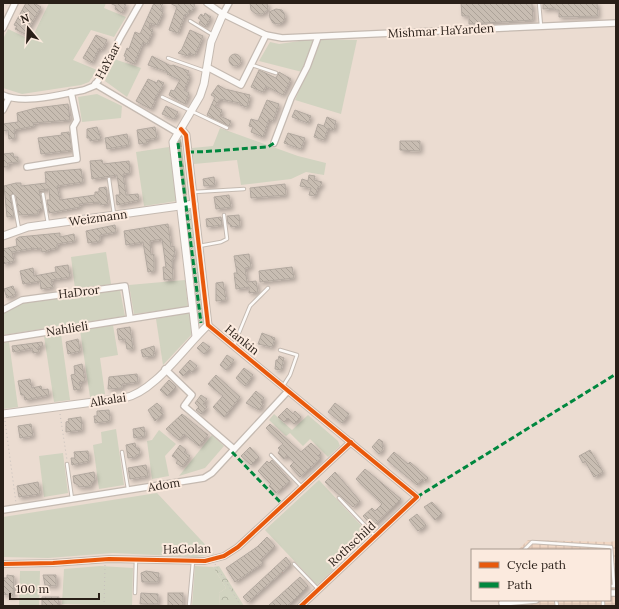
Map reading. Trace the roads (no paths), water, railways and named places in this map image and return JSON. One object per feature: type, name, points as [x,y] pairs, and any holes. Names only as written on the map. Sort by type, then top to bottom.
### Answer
[{"type":"street","points":[[3,28],[15,3]]},
{"type":"street","name":"HaYaar","points":[[3,96],[24,99],[86,90],[95,84],[140,3]]},
{"type":"street","name":"Mishmar HaYarden","points":[[207,3],[223,14],[266,35],[280,38],[616,23]]},
{"type":"street","points":[[196,336],[173,142],[200,96],[214,35],[229,3]]},
{"type":"street","points":[[206,69],[241,85],[266,35]]},
{"type":"street","points":[[274,144],[291,98],[307,67],[318,37]]},
{"type":"street","points":[[95,84],[180,131]]},
{"type":"street","points":[[27,167],[77,159],[73,127],[77,120],[71,92]]},
{"type":"street","points":[[3,110],[9,98]]},
{"type":"street","name":"Hankin","points":[[180,131],[186,135],[208,325],[417,497]]},
{"type":"street","name":"Weizmann","points":[[3,236],[19,229],[194,204]]},
{"type":"street","name":"HaDror","points":[[3,310],[22,300],[125,286],[130,318]]},
{"type":"street","name":"Nahlieli","points":[[3,339],[130,318],[193,310]]},
{"type":"street","name":"Alkalai","points":[[3,414],[135,396],[147,388],[208,325]]},
{"type":"street","points":[[165,369],[192,395],[184,406],[234,449]]},
{"type":"street","name":"Adom","points":[[3,510],[204,478],[211,474],[288,391]]},
{"type":"street","name":"HaGolan","points":[[3,564],[53,563],[105,559],[213,560],[228,554],[238,547],[351,442]]},
{"type":"street","name":"Rothschild","points":[[301,606],[417,497]]},
{"type":"street","points":[[502,603],[525,601]]},
{"type":"lane","points":[[539,3],[541,26]]},
{"type":"lane","points":[[190,21],[214,35]]},
{"type":"lane","points":[[168,58],[206,69]]},
{"type":"lane","points":[[251,65],[276,73]]},
{"type":"lane","points":[[162,97],[227,128]]},
{"type":"lane","points":[[109,179],[114,215]]},
{"type":"lane","points":[[193,192],[244,188]]},
{"type":"lane","points":[[43,194],[48,225]]},
{"type":"lane","points":[[14,196],[19,229]]},
{"type":"lane","points":[[199,246],[221,242],[227,239],[224,215]]},
{"type":"lane","points":[[234,346],[250,306],[268,288]]},
{"type":"lane","points":[[280,350],[297,355],[290,375],[283,386]]},
{"type":"lane","points":[[122,452],[128,491]]},
{"type":"lane","points":[[271,455],[302,487]]},
{"type":"lane","points":[[67,464],[72,500]]},
{"type":"lane","points":[[339,498],[375,536]]},
{"type":"lane","points":[[525,549],[532,542],[610,547],[610,549]]},
{"type":"lane","points":[[135,592],[136,559]]},
{"type":"lane","points":[[611,560],[613,586]]},
{"type":"lane","points":[[189,606],[193,561]]},
{"type":"lane","points":[[294,564],[318,590]]}]
